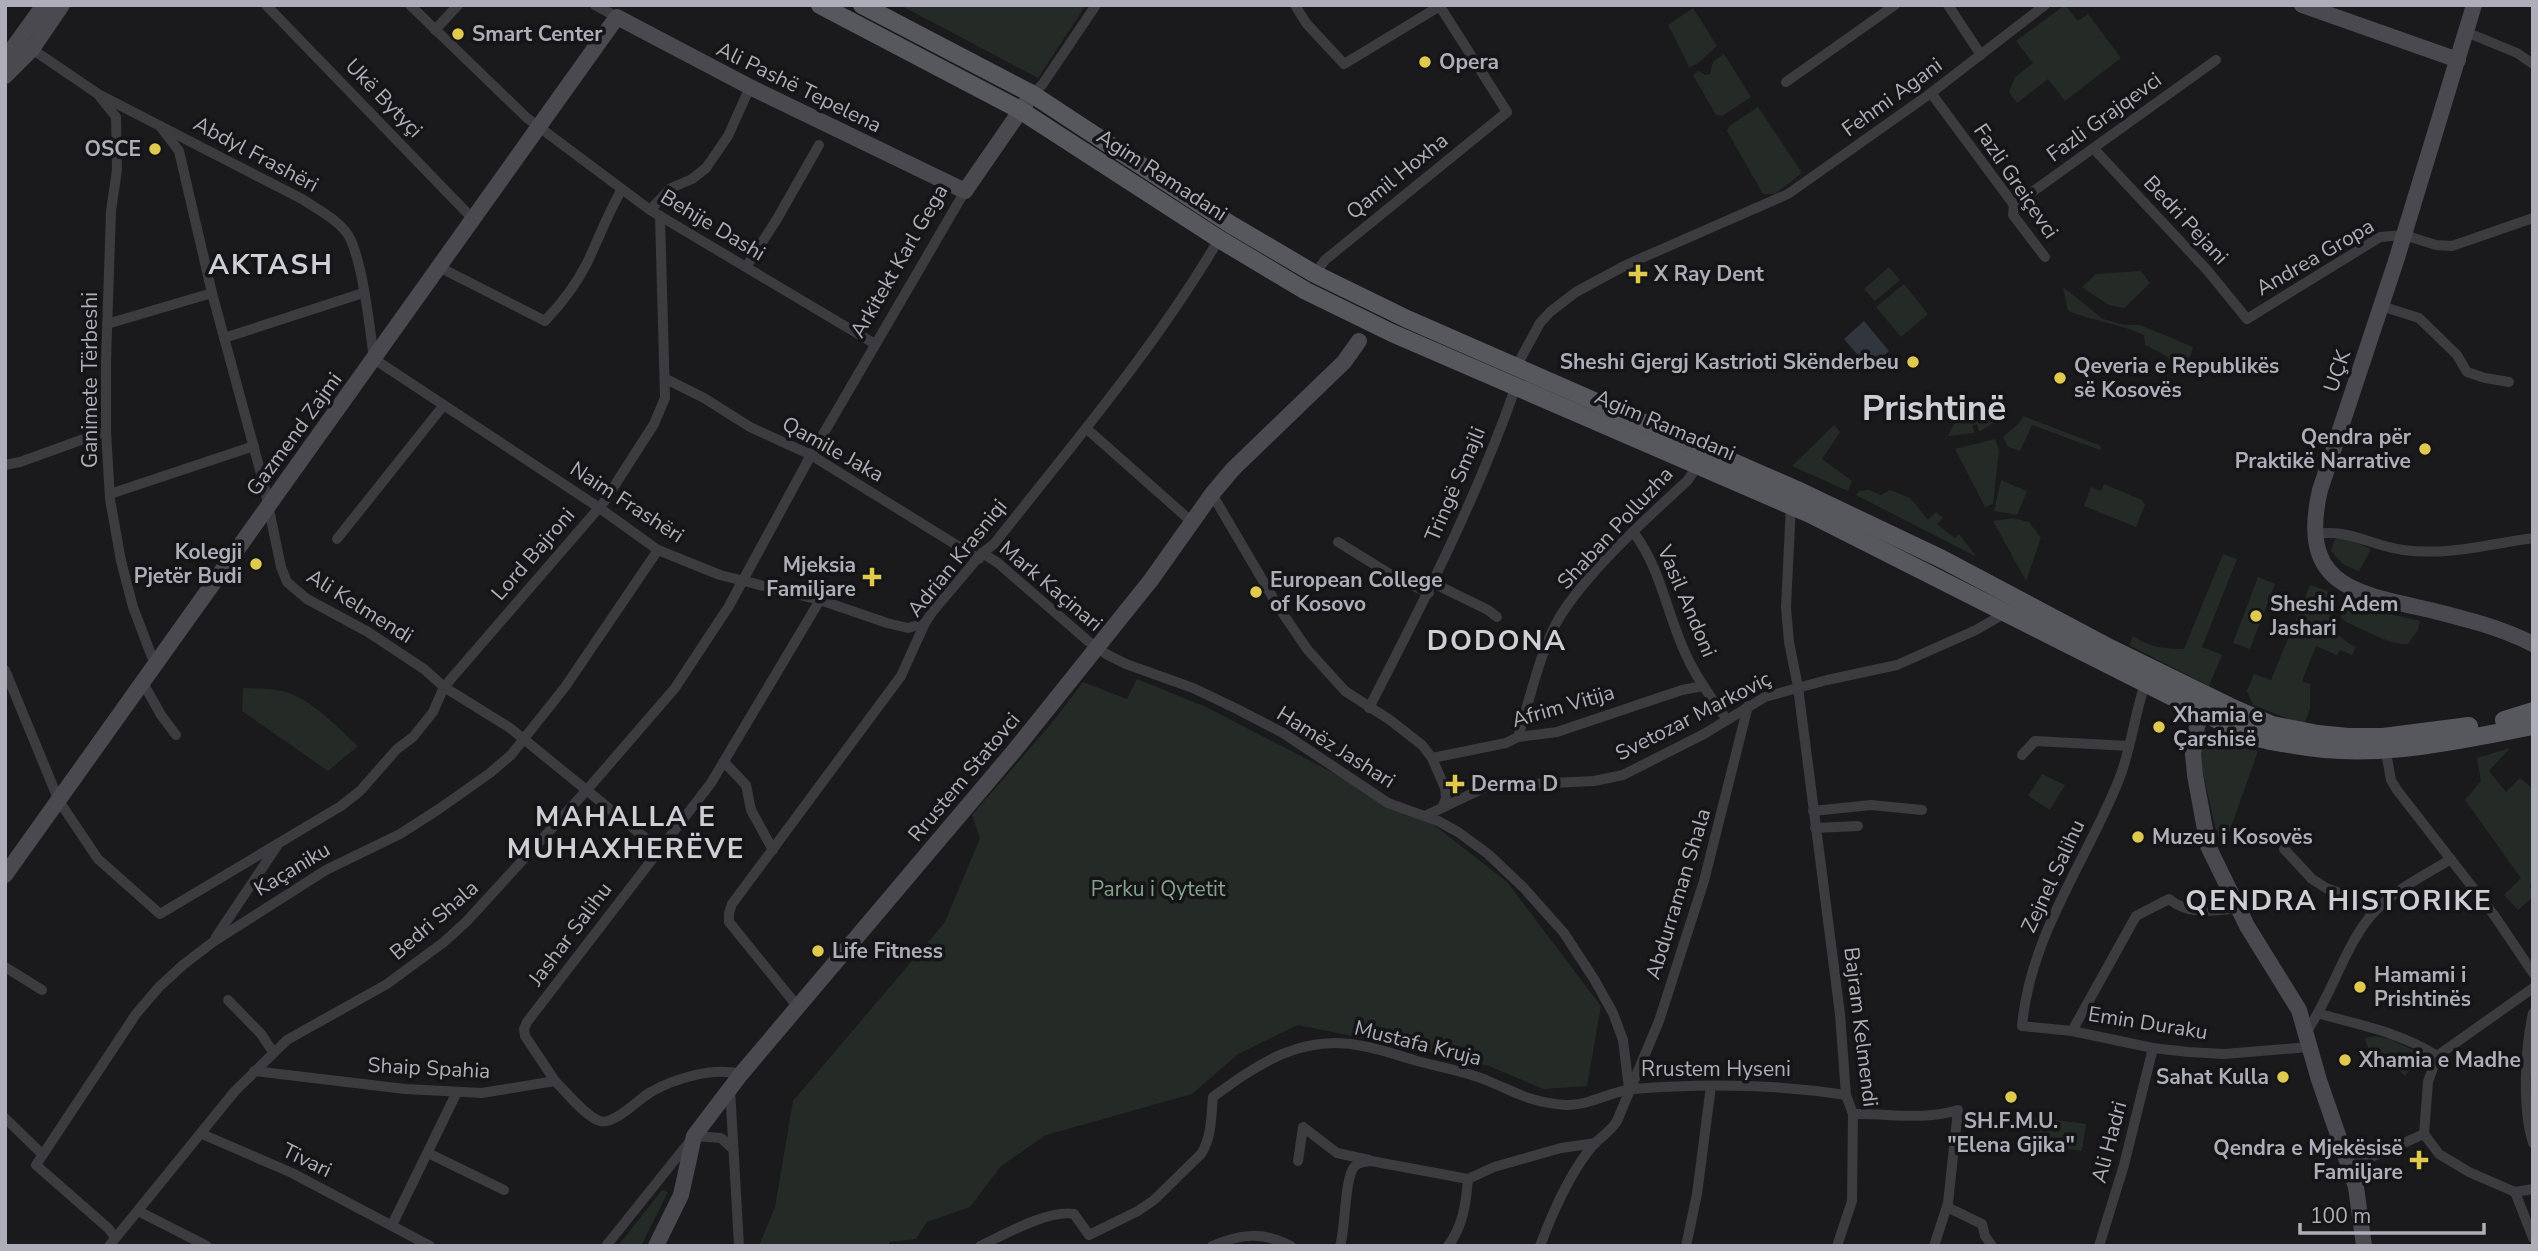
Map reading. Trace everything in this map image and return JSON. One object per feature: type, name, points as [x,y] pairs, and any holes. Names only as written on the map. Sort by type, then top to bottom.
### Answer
[{"type":"main road","name":"Agim Ramadani","points":[[820,5],[1020,110],[1278,275],[1369,322],[1788,485],[2207,706]]},
{"type":"main road","name":"Agim Ramadani","points":[[862,5],[1032,94],[1230,224],[1315,274],[1516,377],[1699,464],[1960,578]]},
{"type":"main road","name":"Agim Ramadani","points":[[2010,604],[2145,684],[2272,725],[2385,744],[2427,746],[2533,726]]},
{"type":"main road","name":"Agim Ramadani","points":[[2385,744],[2533,712]]},
{"type":"street","points":[[5,60],[26,45],[44,5]]},
{"type":"street","points":[[5,76],[26,45],[62,5]]},
{"type":"street","name":"Ukë Bytyçi","points":[[266,5],[472,218]]},
{"type":"street","name":"Behije Dashi","points":[[410,5],[537,127],[622,189],[655,213],[875,344]]},
{"type":"street","points":[[435,30],[458,5]]},
{"type":"street","points":[[595,5],[617,17]]},
{"type":"street","points":[[1032,94],[1042,85],[1096,5]]},
{"type":"street","points":[[1295,5],[1306,23],[1345,64],[1440,6]]},
{"type":"street","points":[[1786,82],[1895,5]]},
{"type":"street","points":[[1948,5],[1980,55]]},
{"type":"street","name":"Fehmi Agani","points":[[1754,208],[1788,194],[1931,93],[2045,5]]},
{"type":"street","points":[[2302,5],[2458,60]]},
{"type":"street","name":"UÇK","points":[[2474,5],[2404,235],[2320,490],[2314,534],[2319,556],[2326,568],[2345,586],[2371,597],[2504,630],[2533,644]]},
{"type":"street","name":"Qamil Hoxha","points":[[1315,274],[1325,260],[1507,111],[1440,6]]},
{"type":"street","name":"Gazmend Zajmi","points":[[5,875],[617,17]]},
{"type":"street","name":"Ali Pashë Tepelena","points":[[617,17],[750,88],[965,191]]},
{"type":"street","points":[[2466,32],[2516,53],[2533,64]]},
{"type":"street","name":"Abdyl Frashëri","points":[[26,45],[98,94],[302,200],[334,220],[347,232],[357,253],[374,359]]},
{"type":"street","name":"Fazli Grajqevci","points":[[2014,205],[2216,60]]},
{"type":"street","points":[[655,213],[671,188],[692,179],[706,168],[728,136],[750,88]]},
{"type":"street","name":"Fazli Greiçevci","points":[[1931,93],[2014,205],[2013,215],[2045,257]]},
{"type":"street","name":"Ganimete Tërbeshi","points":[[98,94],[116,117],[117,170],[111,211],[107,324],[106,431],[110,494],[130,596],[155,666]]},
{"type":"street","name":"Arkitekt Karl Gega","points":[[743,580],[811,455],[965,191],[1032,94]]},
{"type":"street","name":"Ali Kelmendi","points":[[158,124],[180,151],[212,293],[254,446],[281,567],[287,582],[307,600],[381,640],[424,669],[444,687],[510,728],[659,849]]},
{"type":"street","points":[[746,267],[819,145]]},
{"type":"street","name":"Bedri Pejani","points":[[2094,149],[2207,270],[2247,319]]},
{"type":"street","points":[[439,267],[545,321],[558,307],[586,265],[608,213],[622,189]]},
{"type":"street","name":"Tringë Smajli","points":[[1370,708],[1431,588],[1483,471],[1516,377],[1540,323],[1576,292],[1628,264],[1754,208]]},
{"type":"street","name":"Lord Bajroni","points":[[59,801],[98,859],[160,914],[341,806],[360,791],[397,749],[413,737],[433,712],[444,687],[604,502],[654,424],[665,398],[666,379],[655,213]]},
{"type":"street","points":[[2404,235],[2436,245],[2452,246],[2533,218]]},
{"type":"street","name":"Andrea Gropa","points":[[2247,319],[2381,237],[2404,235]]},
{"type":"street","name":"Adrian Krasniqi","points":[[798,1007],[729,922],[732,904],[901,676],[925,623],[980,556],[994,544],[1087,429],[1133,368],[1219,239]]},
{"type":"street","points":[[107,324],[212,293]]},
{"type":"street","points":[[224,338],[363,293]]},
{"type":"street","points":[[2381,306],[2419,318],[2456,355],[2467,372],[2509,382]]},
{"type":"street","name":"Rrustem Statovci","points":[[606,1246],[741,1073],[1014,751],[1151,580],[1212,494],[1233,469],[1344,362],[1359,341]]},
{"type":"street","name":"Naim Frashëri","points":[[374,359],[598,507],[658,550],[720,575],[820,600],[908,628],[925,623]]},
{"type":"street","name":"Qamile Jaka","points":[[666,379],[696,393],[750,427],[811,455],[980,556]]},
{"type":"street","points":[[337,540],[443,407]]},
{"type":"street","points":[[1087,429],[1192,522]]},
{"type":"street","points":[[5,465],[106,431]]},
{"type":"street","points":[[110,494],[254,446]]},
{"type":"street","name":"Shaban Polluzha","points":[[1518,737],[1560,616],[1589,578],[1687,481],[1699,464]]},
{"type":"street","points":[[1212,494],[1279,608],[1307,649],[1345,691],[1390,720],[1422,745],[1432,758],[1445,788],[1446,798],[1442,808]]},
{"type":"street","name":"Bajram Kelmendi","points":[[1791,505],[1786,607],[1789,642],[1798,687],[1840,1014],[1846,1095],[1853,1114],[1852,1201],[1837,1246]]},
{"type":"street","name":"Vasil Andoni","points":[[1634,533],[1643,545],[1689,661],[1727,720]]},
{"type":"street","points":[[2314,534],[2345,533],[2385,546],[2420,551],[2462,549],[2533,538]]},
{"type":"street","points":[[1338,542],[1398,579],[1431,588],[1488,610],[1497,617]]},
{"type":"street","name":"Kaçaniku","points":[[42,1154],[136,1014],[159,987],[213,942],[326,870],[400,834],[439,809],[490,773],[524,740],[565,687],[658,550]]},
{"type":"street","name":"Mark Kaçinari","points":[[980,556],[998,563],[1096,648]]},
{"type":"street","name":"Bedri Shala","points":[[112,1242],[235,1091],[272,1052],[287,1040],[387,984],[443,942],[495,892],[675,688],[710,637],[743,580]]},
{"type":"street","name":"Jashar Salihu","points":[[555,1082],[526,1036],[524,1028],[724,763],[820,600]]},
{"type":"street","name":"Svetozar Markoviç","points":[[1427,815],[1488,786],[1594,781],[1623,775],[1704,734],[1748,706],[1773,694],[1897,665],[1976,630],[2010,604]]},
{"type":"street","name":"UÇK","points":[[2504,630],[2533,655]]},
{"type":"street","name":"Hamëz Jashari","points":[[1096,648],[1126,664],[1193,688],[1283,733],[1388,803],[1427,815],[1458,832],[1488,854],[1523,887],[1564,933],[1594,979],[1614,1013],[1623,1040],[1629,1089]]},
{"type":"street","points":[[5,670],[59,801]]},
{"type":"street","points":[[143,683],[176,735]]},
{"type":"street","name":"Zejnel Salihu","points":[[2022,1026],[2024,1004],[2038,954],[2075,869],[2118,784],[2145,684]]},
{"type":"street","name":"Afrim Vitija","points":[[1432,758],[1506,743],[1518,737],[1557,732],[1682,690],[1703,686]]},
{"type":"street","name":"Abdurraman Shala","points":[[1629,1089],[1659,1021],[1704,881],[1748,706]]},
{"type":"street","points":[[2207,706],[2195,736],[2194,775],[2208,846],[2238,908],[2299,1010],[2358,1197],[2364,1246]]},
{"type":"street","points":[[2022,755],[2035,741],[2129,746]]},
{"type":"street","points":[[2385,744],[2391,780],[2397,790],[2451,859],[2533,973]]},
{"type":"street","points":[[724,763],[746,785],[751,810],[773,850]]},
{"type":"street","points":[[1813,811],[1871,805],[1922,810]]},
{"type":"street","points":[[1815,828],[1858,827]]},
{"type":"street","name":"Lord Bajroni","points":[[213,942],[281,841]]},
{"type":"street","points":[[2284,849],[2312,880],[2351,897],[2373,912]]},
{"type":"street","points":[[2307,1041],[2357,937],[2373,912],[2389,898],[2451,859]]},
{"type":"street","points":[[2072,1031],[2136,916],[2169,900],[2183,909],[2194,911],[2238,908]]},
{"type":"street","points":[[5,967],[42,990]]},
{"type":"street","points":[[2532,1188],[2515,1192],[2451,1163],[2439,1154],[2424,1134],[2428,1082],[2437,1056],[2533,988]]},
{"type":"street","points":[[228,1000],[261,1034],[272,1052]]},
{"type":"street","points":[[2533,1013],[2528,1044],[2526,1114],[2533,1143]]},
{"type":"street","points":[[2320,1014],[2399,1037],[2437,1056]]},
{"type":"street","name":"Emin Duraku","points":[[2022,1026],[2072,1031],[2153,1048],[2224,1054],[2307,1041]]},
{"type":"street","name":"Mustafa Kruja","points":[[981,1246],[1046,1217],[1066,1213],[1074,1214],[1089,1240],[1138,1211],[1154,1200],[1207,1145],[1213,1097],[1283,1052],[1306,1044],[1331,1042],[1362,1045],[1485,1080],[1529,1100],[1552,1104],[1571,1105],[1629,1089]]},
{"type":"street","name":"Ali Hadri","points":[[2099,1246],[2124,1165],[2153,1048]]},
{"type":"street","name":"Shaip Spahia","points":[[254,1072],[405,1089],[482,1093],[555,1082]]},
{"type":"street","points":[[555,1082],[594,1119],[604,1122],[612,1120],[650,1092],[670,1083],[718,1072],[741,1073]]},
{"type":"street","points":[[1686,1246],[1697,1194],[1711,1086]]},
{"type":"street","name":"Rrustem Hyseni","points":[[1629,1089],[1785,1086],[1846,1095]]},
{"type":"street","points":[[730,1088],[739,1246]]},
{"type":"street","points":[[1540,1246],[1580,1165],[1617,1121],[1629,1089]]},
{"type":"street","points":[[392,1226],[457,1092]]},
{"type":"street","points":[[1853,1114],[1913,1116],[1946,1114],[1958,1110],[1952,1181],[1947,1207],[1934,1246]]},
{"type":"street","points":[[5,1118],[42,1154],[36,1165],[112,1242]]},
{"type":"street","points":[[1298,1161],[1303,1127],[1337,1153],[1468,1179],[1494,1167],[1561,1148],[1596,1143]]},
{"type":"street","name":"Tivari","points":[[202,1134],[292,1173],[430,1246]]},
{"type":"street","points":[[2349,1167],[2424,1134]]},
{"type":"street","points":[[656,1246],[681,1195],[694,1136],[721,1138],[732,1148]]},
{"type":"street","points":[[428,1153],[504,1190]]},
{"type":"street","points":[[1340,1246],[1353,1169],[1356,1164],[1371,1161]]},
{"type":"street","points":[[1448,1246],[1461,1223],[1466,1205],[1468,1179]]},
{"type":"street","points":[[2515,1192],[2533,1238]]},
{"type":"street","points":[[1947,1207],[1982,1224],[1985,1236],[1992,1246]]},
{"type":"street","points":[[138,1211],[207,1246]]},
{"type":"street","points":[[1212,1246],[1241,1235],[1250,1235],[1273,1238],[1291,1246]]},
{"type":"green space","points":[[900,5],[1086,5],[1038,78]]},
{"type":"green space","points":[[2065,5],[2078,21],[2088,14],[2121,58],[2065,101],[2048,79],[2017,103],[2009,92],[2015,77],[2033,63],[2016,41]]},
{"type":"green space","points":[[1693,8],[1717,46],[1697,64],[1689,67],[1668,25]]},
{"type":"green space","points":[[1724,54],[1751,97],[1722,116],[1716,115],[1693,75],[1699,71],[1705,75],[1710,74],[1713,62]]},
{"type":"green space","points":[[1758,107],[1802,173],[1775,194],[1763,194],[1727,131],[1729,126]]},
{"type":"green space","points":[[1889,267],[1900,280],[1875,301],[1864,289]]},
{"type":"green space","points":[[2141,271],[2150,283],[2124,308],[2109,305],[2082,287],[2096,274]]},
{"type":"green space","points":[[1904,284],[1928,314],[1901,337],[1876,307]]},
{"type":"green space","points":[[2063,287],[2103,319],[2125,325],[2140,325],[2193,347],[2190,357],[2185,358],[2181,368],[2165,355],[2145,345],[2144,335],[2068,311]]},
{"type":"green space","points":[[1963,406],[1991,412],[1999,419],[1979,432],[1977,424],[1972,426],[1975,433],[1948,436]]},
{"type":"green space","points":[[2023,416],[2101,446],[2100,450],[2032,425],[2020,451],[2008,447],[2003,437]]},
{"type":"green space","points":[[1834,425],[1840,432],[1822,459],[1852,481],[1848,491],[1792,466]]},
{"type":"green space","points":[[1995,439],[1999,450],[1993,504],[1985,507],[1955,449]]},
{"type":"green space","points":[[2001,480],[2027,491],[2017,515],[1994,511]]},
{"type":"green space","points":[[2104,484],[2142,500],[2145,505],[2136,527],[2084,506],[2091,487],[2101,491]]},
{"type":"green space","points":[[1869,490],[1881,495],[1890,490],[1910,498],[1928,520],[1936,512],[1943,518],[1937,524],[1955,538],[1959,534],[1977,557],[1856,495],[1859,491]]},
{"type":"green space","points":[[2013,518],[2029,522],[2041,538],[2026,581],[1993,521]]},
{"type":"green space","points":[[2340,536],[2371,549],[2359,571],[2344,565],[2331,551],[2334,541]]},
{"type":"green space","points":[[2223,554],[2237,559],[2202,647],[2222,655],[2209,686],[2129,645],[2133,636],[2157,647],[2184,649]]},
{"type":"green space","points":[[2258,577],[2275,584],[2250,649],[2233,643]]},
{"type":"green space","points":[[2310,585],[2334,593],[2331,610],[2333,625],[2341,637],[2356,647],[2352,655],[2340,650],[2337,655],[2316,646],[2302,681],[2310,684],[2310,709],[2304,725],[2253,705],[2247,691],[2254,674],[2271,680]]},
{"type":"green space","points":[[2343,603],[2420,621],[2418,630],[2408,644],[2386,640],[2346,622],[2341,617]]},
{"type":"green space","name":"Parku i Qytetit","points":[[1137,679],[1206,707],[1434,825],[1507,882],[1601,1006],[1587,1086],[1543,1089],[1489,1066],[1298,1025],[1238,1054],[1192,1094],[1046,1135],[1001,1166],[970,1207],[927,1222],[916,1239],[889,1242],[889,1246],[759,1246],[775,1207],[793,1101],[945,922],[980,838],[972,815],[1051,724],[1083,682],[1127,699]]},
{"type":"green space","points":[[243,688],[277,690],[303,700],[358,746],[328,771],[242,711]]},
{"type":"green space","points":[[2203,730],[2258,751],[2226,841],[2217,835],[2199,755]]},
{"type":"green space","points":[[2510,748],[2489,771],[2506,792],[2520,778],[2533,789],[2533,881],[2530,885],[2533,897],[2518,910],[2504,895],[2521,878],[2465,800],[2481,781],[2477,758]]},
{"type":"green space","points":[[2042,774],[2065,785],[2050,810],[2028,796]]},
{"type":"green space","points":[[2375,1036],[2390,1039],[2415,1051],[2410,1070],[2405,1076],[2396,1067],[2374,1067],[2365,1038]]},
{"type":"green space","points":[[2034,1117],[2086,1124],[2082,1151],[2031,1144]]},
{"type":"green space","points":[[662,1190],[668,1192],[641,1246],[618,1246]]},
{"type":"shaded area","points":[[1864,321],[1889,351],[1869,368],[1844,339]]},
{"type":"place","name":"Smart Center","points":[[458,34]]},
{"type":"place","name":"Opera","points":[[1425,62]]},
{"type":"place","name":"OSCE","points":[[155,149]]},
{"type":"place","name":"X Ray Dent","points":[[1638,274]]},
{"type":"place","name":"Sheshi Gjergj Kastrioti Skënderbeu","points":[[1913,362]]},
{"type":"place","name":"Qeveria e Republikës së Kosovës","points":[[2060,378]]},
{"type":"place","name":"Qendra për Praktikë Narrative","points":[[2425,449]]},
{"type":"place","name":"Kolegji Pjetër Budi","points":[[256,564]]},
{"type":"place","name":"Mjeksia Familjare","points":[[872,577]]},
{"type":"place","name":"European College of Kosovo","points":[[1256,592]]},
{"type":"place","name":"Sheshi Adem Jashari","points":[[2256,616]]},
{"type":"place","name":"Xhamia e Çarshisë","points":[[2159,727]]},
{"type":"place","name":"Derma D","points":[[1455,784]]},
{"type":"place","name":"Muzeu i Kosovës","points":[[2138,837]]},
{"type":"place","name":"Life Fitness","points":[[818,951]]},
{"type":"place","name":"Hamami i Prishtinës","points":[[2360,987]]},
{"type":"place","name":"Xhamia e Madhe","points":[[2345,1060]]},
{"type":"place","name":"Sahat Kulla","points":[[2283,1077]]},
{"type":"place","name":"SH.F.M.U. \"Elena Gjika\"","points":[[2011,1097]]},
{"type":"place","name":"Qendra e Mjekësisë Familjare","points":[[2419,1160]]},
{"type":"district","name":"AKTASH","points":[[271,264]]},
{"type":"district","name":"Prishtinë","points":[[1934,408]]},
{"type":"district","name":"DODONA","points":[[1497,640]]},
{"type":"district","name":"MAHALLA E MUHAXHERËVE","points":[[626,832]]},
{"type":"district","name":"QENDRA HISTORIKE","points":[[2339,900]]}]
